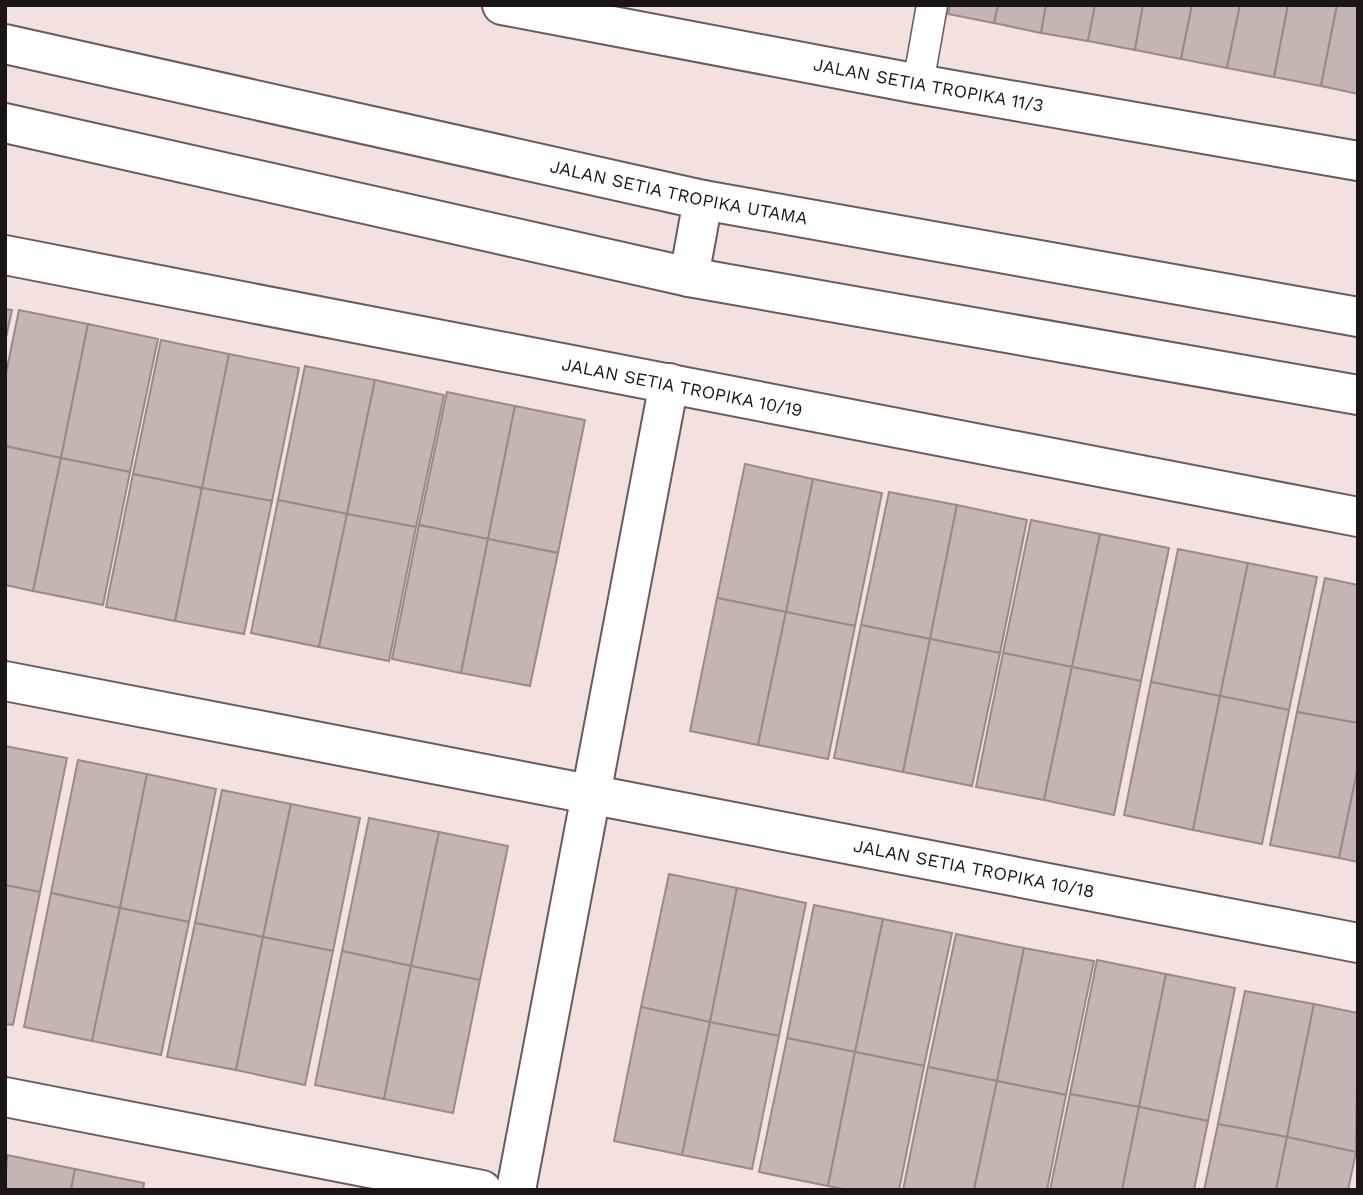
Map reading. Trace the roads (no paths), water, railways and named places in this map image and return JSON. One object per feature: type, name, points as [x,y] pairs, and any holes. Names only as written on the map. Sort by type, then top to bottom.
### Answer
[{"type":"street","name":"JALAN SETIA TROPIKA 11/3","points":[[502,5],[918,84],[1358,161]]},
{"type":"street","name":"JALAN SETIA TROPIKA UTAMA","points":[[5,44],[703,200],[1358,317]]},
{"type":"street","points":[[5,123],[689,276],[1358,395]]},
{"type":"street","points":[[689,276],[703,200]]},
{"type":"street","name":"JALAN SETIA TROPIKA 10/19","points":[[5,255],[669,383],[1037,458],[1358,517]]},
{"type":"street","points":[[516,1190],[669,383]]},
{"type":"street","name":"JALAN SETIA TROPIKA 10/18","points":[[5,681],[1358,943]]},
{"type":"street","points":[[5,1097],[482,1190]]},
{"type":"lane","points":[[918,84],[932,5]]}]
